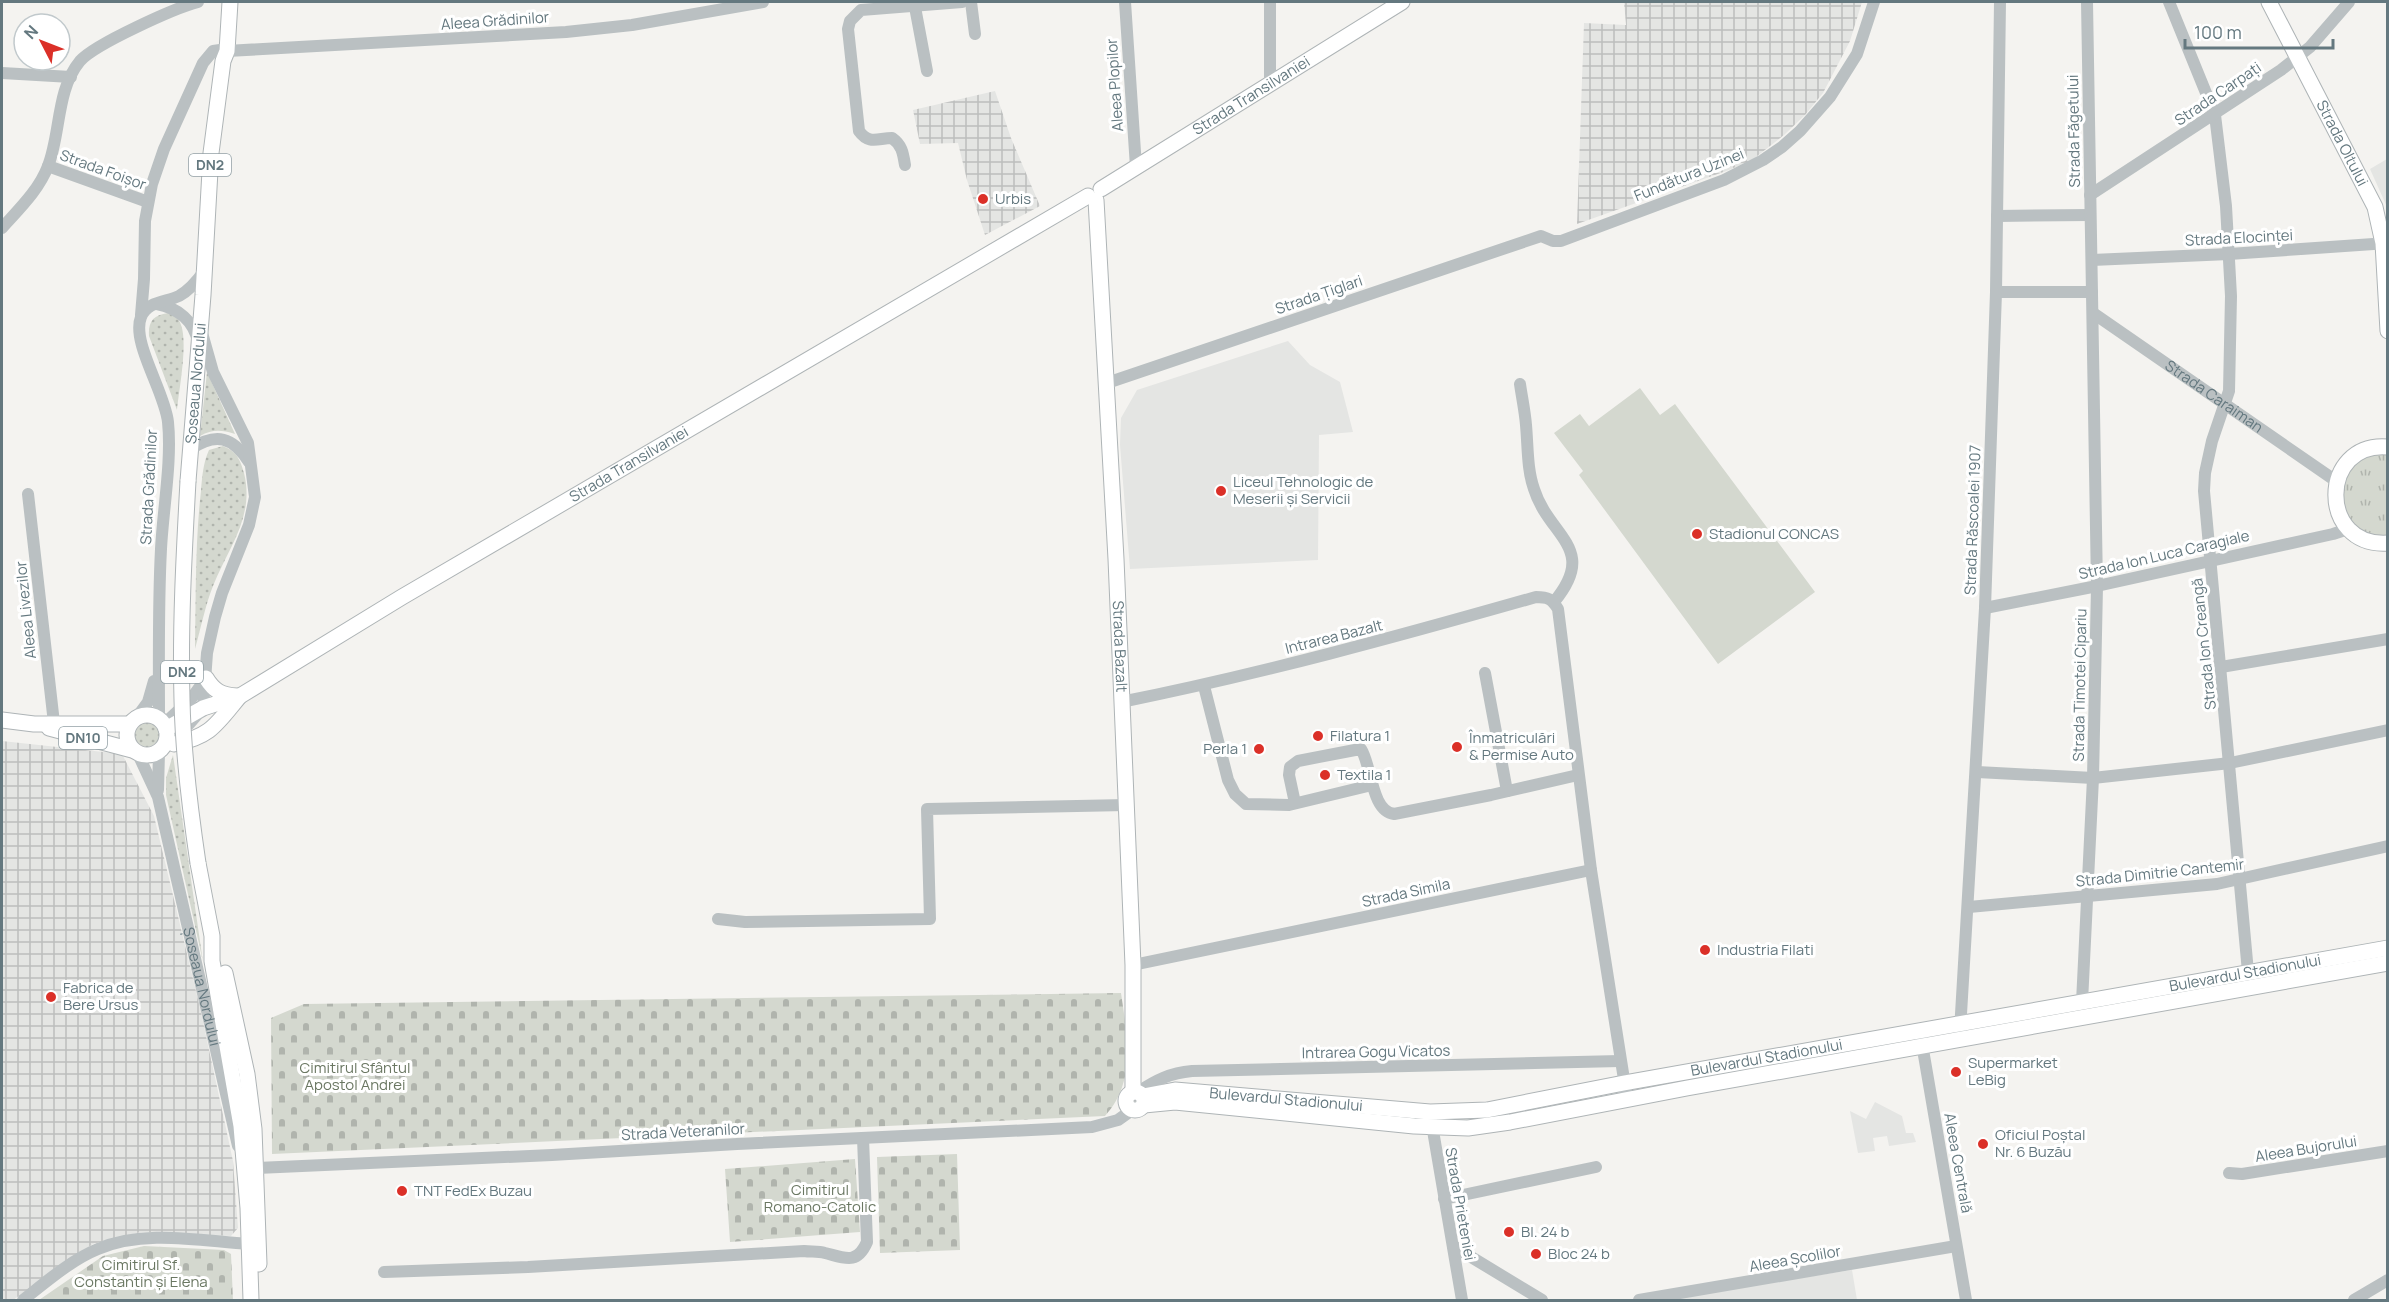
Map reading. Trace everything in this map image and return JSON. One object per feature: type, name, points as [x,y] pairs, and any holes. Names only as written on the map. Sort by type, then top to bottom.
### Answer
[{"type":"main road","name":"Șoseaua Nordului","points":[[223,2],[223,54]]},
{"type":"main road","name":"Șoseaua Nordului","points":[[230,2],[211,153],[205,270],[188,481],[181,637],[182,701],[187,775],[198,863],[212,936],[221,957],[251,1099],[252,1172],[260,1300]]},
{"type":"main road","name":"Strada Transilvaniei","points":[[163,734],[203,708],[240,696],[402,597],[1095,195],[1136,167],[1402,2]]},
{"type":"main road","name":"Strada Oltului","points":[[2269,2],[2370,197],[2379,219],[2385,243],[2388,331]]},
{"type":"main road","name":"Strada Bazalt","points":[[1095,195],[1107,383],[1133,964],[1136,1100]]},
{"type":"main road","points":[[2388,447],[2370,448],[2347,462],[2334,490],[2337,511],[2349,529],[2363,539],[2388,543]]},
{"type":"main road","points":[[206,678],[218,692],[240,696]]},
{"type":"main road","points":[[163,734],[152,755],[135,752],[127,740],[133,721],[146,715],[163,734],[202,737],[240,696]]},
{"type":"main road","name":"DN10","points":[[2,720],[34,724],[135,752]]},
{"type":"main road","name":"DN10","points":[[34,724],[133,721]]},
{"type":"main road","name":"Bulevardul Stadionului","points":[[1960,1031],[2082,1002],[2388,948]]},
{"type":"main road","name":"Bulevardul Stadionului","points":[[1431,1120],[1449,1129],[1488,1125],[1627,1099],[1921,1038],[2388,963]]},
{"type":"main road","name":"Bulevardul Stadionului","points":[[1136,1100],[1431,1120],[1624,1083],[1921,1038]]},
{"type":"main road","name":"Șoseaua Nordului","points":[[251,1300],[249,1244],[252,1172]]},
{"type":"street","points":[[2,228],[30,197],[48,166],[64,96],[80,61],[98,47],[188,4],[198,2]]},
{"type":"street","name":"Aleea Grădinilor","points":[[223,54],[566,32],[632,25],[763,2]]},
{"type":"street","points":[[905,165],[902,147],[897,141],[892,138],[868,140],[860,131],[848,29],[850,21],[861,10],[877,5],[915,7],[962,2]]},
{"type":"street","points":[[971,2],[975,34]]},
{"type":"street","name":"Aleea Plopilor","points":[[1125,2],[1136,167]]},
{"type":"street","points":[[1270,2],[1270,84]]},
{"type":"street","name":"Fundătura Uzinei","points":[[1541,236],[1553,241],[1561,241],[1724,180],[1763,160],[1782,147],[1800,131],[1830,97],[1857,54],[1874,2]]},
{"type":"street","name":"Strada Răscoalei 1907","points":[[1960,1031],[1985,608],[1996,292],[2000,2]]},
{"type":"street","name":"Strada Făgetului","points":[[2087,2],[2092,260]]},
{"type":"street","name":"Strada Ion Creangă","points":[[2169,2],[2215,115],[2226,206],[2229,254],[2229,379],[2226,404],[2212,441],[2205,473],[2206,523],[2248,972]]},
{"type":"street","name":"Strada Carpați","points":[[2090,195],[2215,115],[2299,57],[2349,2]]},
{"type":"street","points":[[915,7],[927,71]]},
{"type":"street","name":"Strada Grădinilor","points":[[159,665],[161,552],[168,428],[164,404],[141,343],[139,329],[144,279],[145,221],[152,184],[164,149],[203,63],[213,51],[223,54]]},
{"type":"street","points":[[2,73],[71,77]]},
{"type":"street","name":"Strada Foișor","points":[[48,166],[148,202]]},
{"type":"street","points":[[1997,216],[2090,215]]},
{"type":"street","name":"Strada Țiglari","points":[[1107,383],[1541,236]]},
{"type":"street","name":"Strada Elocinței","points":[[2092,260],[2229,254],[2385,243]]},
{"type":"street","name":"Strada Timotei Cipariu","points":[[2082,1002],[2093,778],[2097,586],[2092,260]]},
{"type":"street","points":[[141,316],[147,308],[156,303],[180,296],[196,282],[205,270]]},
{"type":"street","points":[[1996,292],[2092,292]]},
{"type":"street","points":[[156,303],[174,309],[188,320],[197,336],[199,346]]},
{"type":"street","name":"Strada Caraiman","points":[[2093,313],[2337,481]]},
{"type":"street","points":[[200,326],[213,372],[248,443],[255,484],[253,510],[215,617],[207,653],[203,708]]},
{"type":"street","points":[[1520,384],[1528,460],[1534,490],[1572,553],[1572,574],[1553,601],[1558,609],[1591,870],[1627,1099]]},
{"type":"street","points":[[191,449],[202,441],[214,438],[227,440],[243,452],[252,466]]},
{"type":"street","name":"Aleea Livezilor","points":[[28,494],[54,723]]},
{"type":"street","name":"Strada Ion Luca Caragiale","points":[[1985,608],[2097,586],[2349,529]]},
{"type":"street","name":"Intrarea Bazalt","points":[[1121,702],[1204,686],[1406,634],[1536,597],[1553,601]]},
{"type":"street","points":[[2221,667],[2388,639]]},
{"type":"street","points":[[133,721],[148,702],[159,665]]},
{"type":"street","name":"Șoseaua Nordului","points":[[158,797],[163,734],[159,665]]},
{"type":"street","points":[[1485,673],[1507,791]]},
{"type":"street","points":[[163,734],[206,678]]},
{"type":"street","points":[[1204,686],[1228,780],[1235,794],[1246,804],[1289,805],[1372,785]]},
{"type":"street","points":[[1977,772],[2093,778],[2230,763],[2388,730]]},
{"type":"street","points":[[1295,802],[1289,775],[1290,766],[1298,761],[1361,749],[1366,756],[1372,785],[1383,810],[1394,814],[1578,775]]},
{"type":"street","name":"Șoseaua Nordului","points":[[135,752],[158,797],[232,1123],[252,1172]]},
{"type":"street","points":[[718,919],[745,922],[930,919],[927,809],[1126,805]]},
{"type":"street","name":"Strada Dimitrie Cantemir","points":[[1969,907],[2241,880],[2388,846]]},
{"type":"street","name":"Strada Simila","points":[[1133,964],[1591,870]]},
{"type":"street","name":"Aleea Centrală","points":[[1921,1038],[1966,1300]]},
{"type":"street","name":"Intrarea Gogu Vicatos","points":[[1136,1100],[1159,1078],[1173,1073],[1192,1071],[1620,1061]]},
{"type":"street","name":"Strada Veteranilor","points":[[252,1172],[1092,1127],[1110,1124],[1136,1100]]},
{"type":"street","name":"Strada Prieteniei","points":[[1431,1120],[1462,1300]]},
{"type":"street","points":[[384,1272],[528,1267],[804,1251],[854,1258],[862,1253],[867,1242],[863,1138]]},
{"type":"street","name":"Aleea Bujorului","points":[[2229,1173],[2242,1174],[2388,1151]]},
{"type":"street","points":[[1444,1199],[1596,1167]]},
{"type":"street","points":[[23,1300],[79,1259],[98,1249],[118,1243],[155,1238],[249,1244]]},
{"type":"street","points":[[1453,1246],[1542,1300]]},
{"type":"street","name":"Aleea Școlilor","points":[[1639,1300],[1956,1246]]},
{"type":"street","points":[[2354,1300],[2388,1280]]},
{"type":"shaded area","points":[[1624,2],[1862,2],[1850,41],[1823,93],[1784,135],[1752,160],[1577,224],[1584,23],[1626,25]]},
{"type":"shaded area","points":[[995,91],[1011,138],[1040,206],[985,235],[958,143],[920,144],[913,110]]},
{"type":"shaded area","points":[[2387,159],[2387,207],[2370,169]]},
{"type":"shaded area","name":"Liceul Tehnologic de Meserii și Servicii","points":[[1288,341],[1310,365],[1340,382],[1353,432],[1319,435],[1318,560],[1130,569],[1120,445],[1121,418],[1137,390]]},
{"type":"shaded area","points":[[2,741],[122,754],[154,816],[200,1008],[233,1161],[238,1228],[231,1236],[141,1232],[93,1244],[13,1300],[2,1300]]},
{"type":"shaded area","points":[[1875,1102],[1902,1116],[1906,1133],[1913,1133],[1916,1142],[1889,1146],[1887,1136],[1873,1138],[1875,1151],[1858,1153],[1850,1111],[1866,1119]]},
{"type":"shaded area","points":[[1852,1270],[1857,1300],[1661,1300]]},
{"type":"green space","points":[[168,313],[179,321],[184,343],[177,410],[149,336],[152,320]]},
{"type":"green space","points":[[207,372],[235,434],[217,431],[200,436]]},
{"type":"green space","name":"Stadionul CONCAS","points":[[1640,388],[1660,415],[1675,404],[1815,592],[1718,664],[1579,475],[1583,471],[1554,433],[1580,414],[1589,426]]},
{"type":"green space","points":[[223,446],[235,453],[241,464],[246,489],[246,504],[238,532],[210,594],[195,649],[197,550],[202,476],[209,450]]},
{"type":"green space","points":[[2388,447],[2387,543],[2373,542],[2337,511],[2347,462]]},
{"type":"green space","points":[[147,723],[155,727],[159,735],[155,743],[147,747],[139,743],[135,735],[139,727]]},
{"type":"green space","points":[[173,755],[203,962],[166,795],[166,778]]},
{"type":"green space","name":"Cimitirul Sfântul Apostol Andrei","points":[[1121,993],[1127,1041],[1126,1073],[1122,1088],[1105,1116],[272,1154],[271,1018],[304,1004]]},
{"type":"green space","points":[[957,1154],[960,1250],[880,1253],[877,1157]]},
{"type":"green space","name":"Cimitirul Romano-Catolic","points":[[855,1159],[860,1232],[730,1242],[725,1169]]},
{"type":"green space","name":"Cimitirul Sf. Constantin și Elena","points":[[144,1246],[224,1250],[231,1254],[233,1300],[39,1300],[103,1256]]},
{"type":"place","name":"Urbis","points":[[983,199]]},
{"type":"place","name":"Liceul Tehnologic de Meserii și Servicii","points":[[1221,491]]},
{"type":"place","name":"Stadionul CONCAS","points":[[1697,534]]},
{"type":"place","name":"Filatura 1","points":[[1318,736]]},
{"type":"place","name":"Înmatriculări & Permise Auto","points":[[1457,747]]},
{"type":"place","name":"Perla 1","points":[[1259,749]]},
{"type":"place","name":"Textila 1","points":[[1325,775]]},
{"type":"place","name":"Industria Filati","points":[[1705,950]]},
{"type":"place","name":"Fabrica de Bere Ursus","points":[[51,997]]},
{"type":"place","name":"Supermarket LeBig","points":[[1956,1072]]},
{"type":"place","name":"Oficiul Poștal Nr. 6 Buzău","points":[[1983,1144]]},
{"type":"place","name":"TNT FedEx Buzau","points":[[402,1191]]},
{"type":"place","name":"Bl. 24 b","points":[[1509,1232]]},
{"type":"place","name":"Bloc 24 b","points":[[1536,1254]]}]
